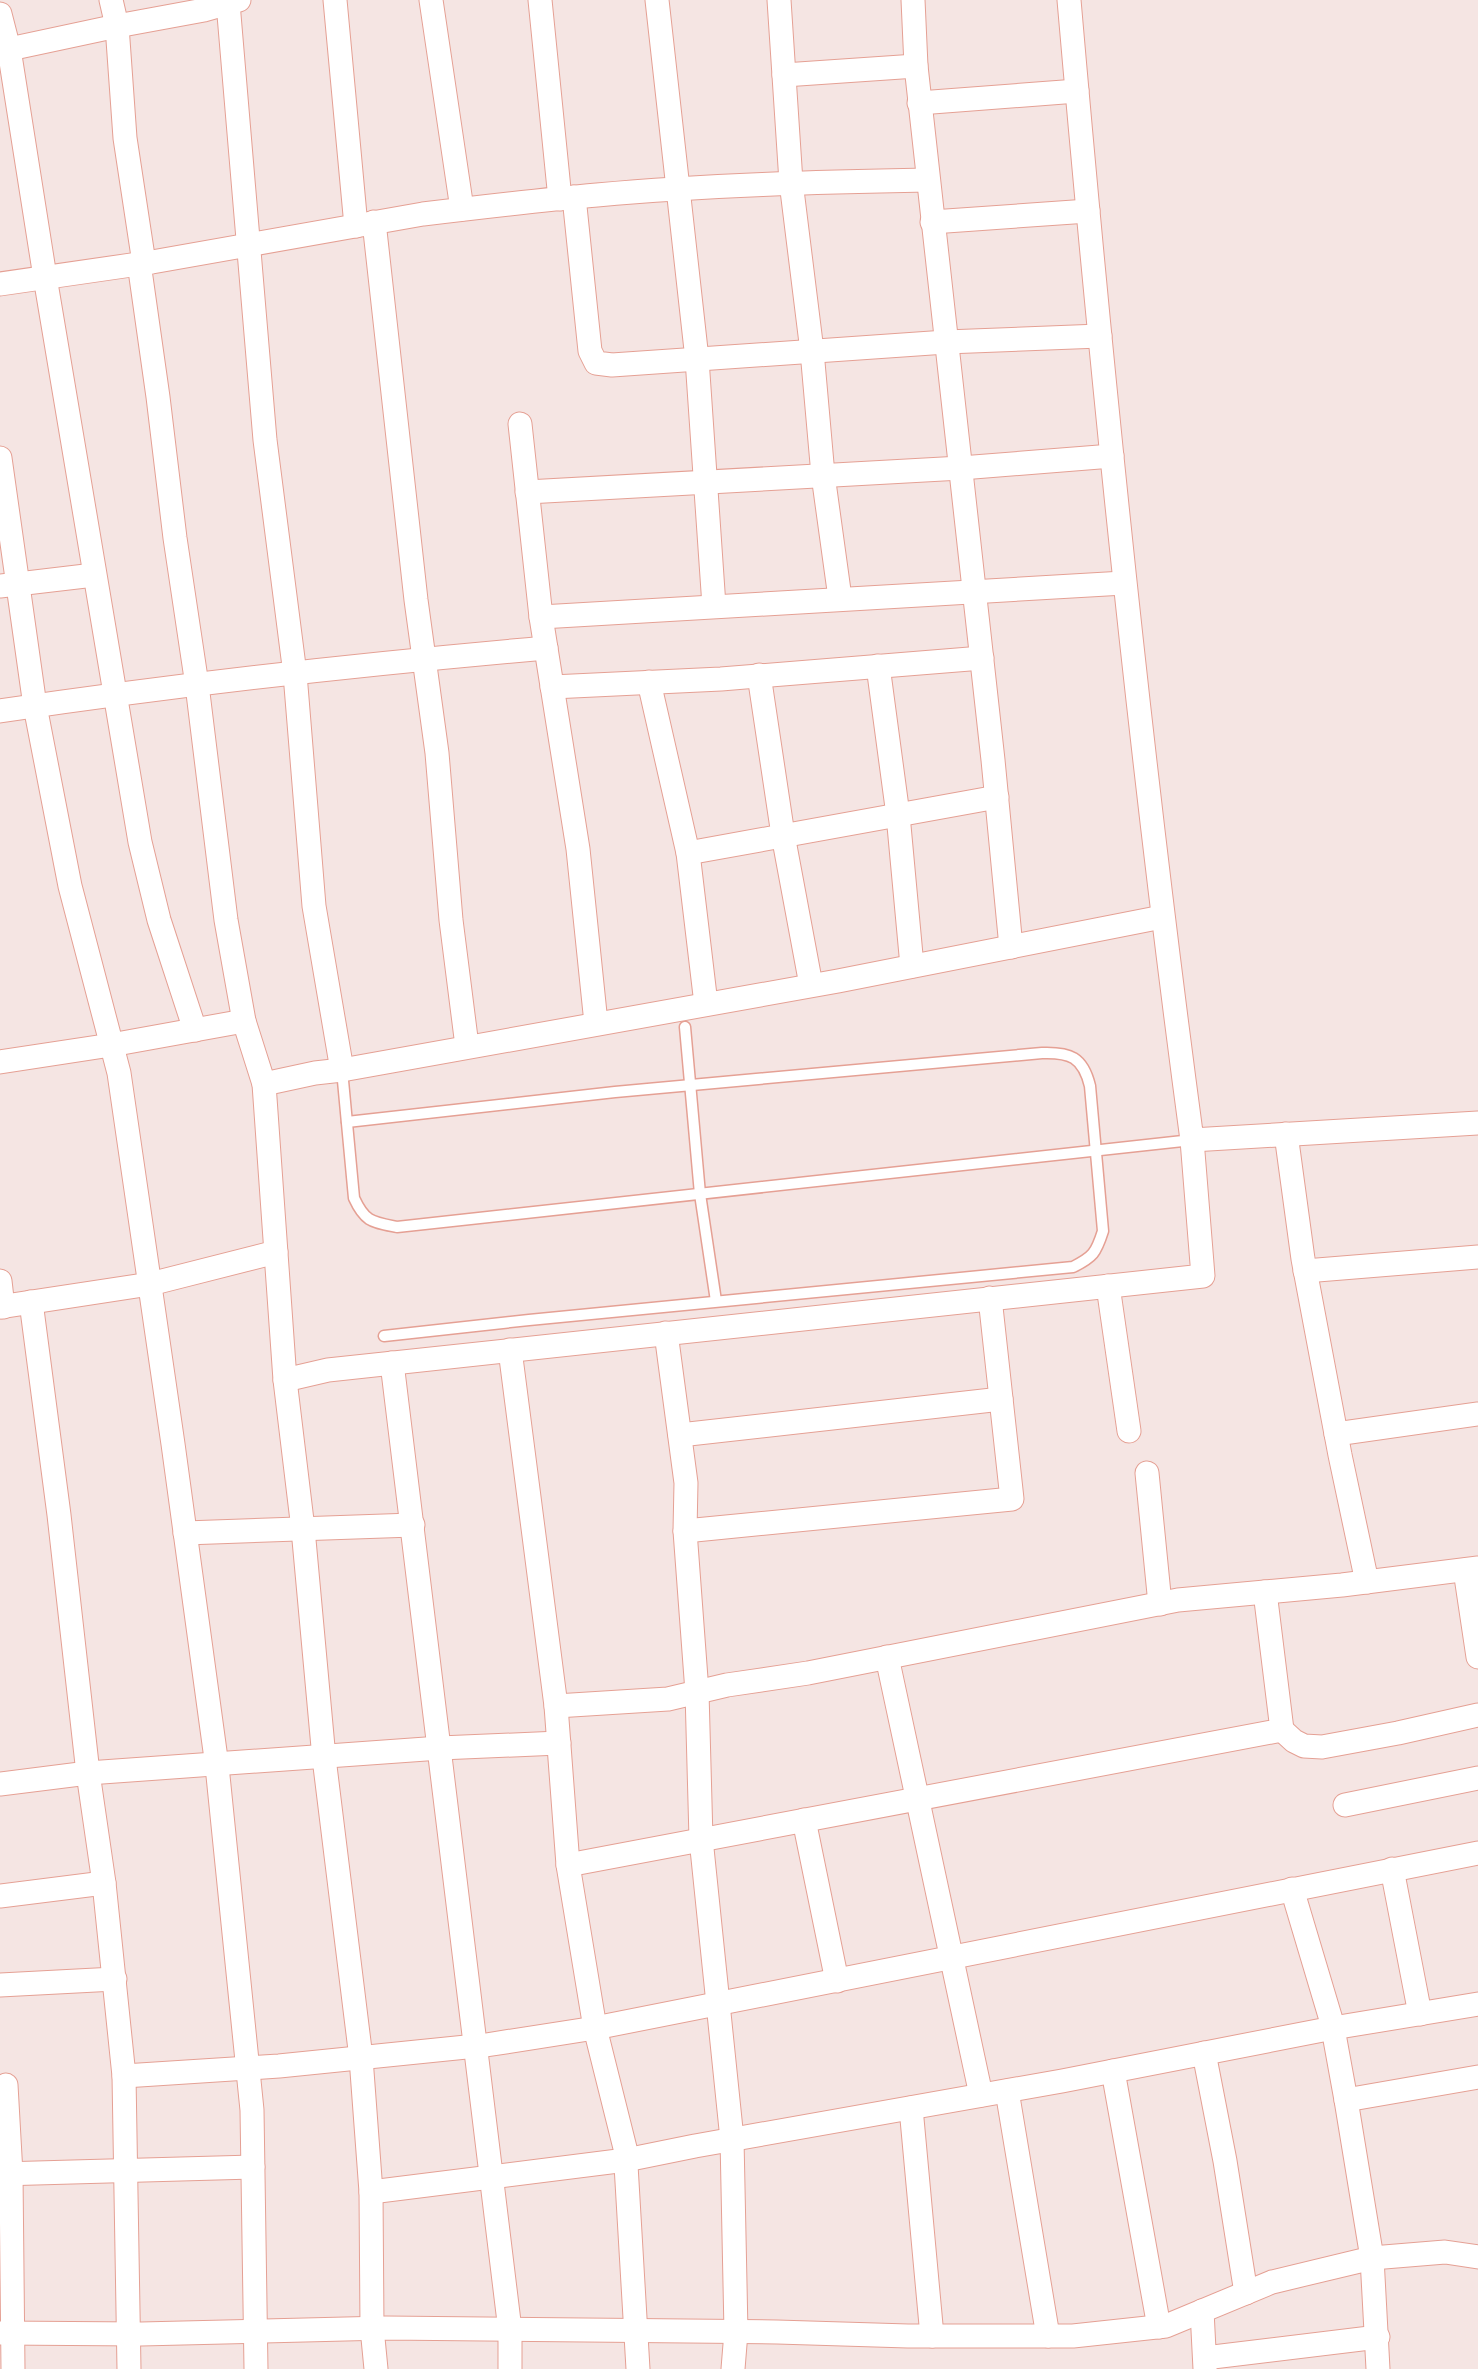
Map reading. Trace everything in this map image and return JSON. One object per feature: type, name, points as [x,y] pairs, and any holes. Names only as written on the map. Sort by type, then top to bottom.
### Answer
[{"type":"street","points":[[111,0],[117,26],[125,138],[174,538],[197,685],[226,920],[244,1021],[264,1084],[285,1380],[303,1529],[324,1758],[361,2058],[371,2192],[372,2328],[376,2369]]},
{"type":"street","points":[[335,0],[437,753],[451,920],[467,1046]]},
{"type":"street","points":[[431,0],[462,209]]},
{"type":"street","points":[[540,0],[590,351],[596,363],[612,365],[946,342],[1100,336]]},
{"type":"street","points":[[657,0],[696,359],[714,606]]},
{"type":"street","points":[[779,0],[791,182],[812,351],[823,475],[840,598]]},
{"type":"street","points":[[913,0],[919,103],[1012,947]]},
{"type":"street","points":[[285,1380],[328,1370],[1203,1276],[1192,1140],[1162,917],[1125,583],[1069,0]]},
{"type":"street","points":[[5,50],[203,5],[234,2],[265,440],[295,674],[314,906],[342,1070]]},
{"type":"street","points":[[0,14],[140,842],[159,920],[195,1030]]},
{"type":"street","points":[[784,75],[916,66]]},
{"type":"street","points":[[919,103],[1077,91]]},
{"type":"street","points":[[0,284],[462,209],[567,198],[791,182],[928,180]]},
{"type":"street","points":[[932,222],[1088,211]]},
{"type":"street","points":[[520,424],[541,617],[578,849],[596,1023]]},
{"type":"street","points":[[527,492],[961,468],[1112,456]]},
{"type":"street","points":[[0,458],[8,585],[71,886],[119,1073],[217,1766],[252,2110],[256,2369]]},
{"type":"street","points":[[8,585],[94,575]]},
{"type":"street","points":[[541,617],[1125,583]]},
{"type":"street","points":[[0,711],[115,694],[546,648]]},
{"type":"street","points":[[552,687],[982,658]]},
{"type":"street","points":[[878,666],[898,815],[912,966]]},
{"type":"street","points":[[759,675],[783,835],[811,985]]},
{"type":"street","points":[[649,682],[688,853],[706,1004]]},
{"type":"street","points":[[688,853],[997,797]]},
{"type":"street","points":[[264,1084],[811,985],[1162,917]]},
{"type":"street","points":[[0,1062],[244,1021]]},
{"type":"street","points":[[1192,1140],[1478,1123]]},
{"type":"street","points":[[1286,1134],[1305,1271],[1367,1582]]},
{"type":"street","points":[[0,1282],[2,1307],[150,1284],[276,1252]]},
{"type":"street","points":[[1305,1271],[1478,1257]]},
{"type":"street","points":[[1108,1286],[1129,1431]]},
{"type":"street","points":[[685,1531],[1012,1499],[990,1298]]},
{"type":"street","points":[[31,1302],[115,1979],[124,2076],[130,2369]]},
{"type":"street","points":[[666,1334],[686,1483],[685,1531],[697,1692],[701,1839],[716,2005],[732,2139],[736,2332],[733,2369]]},
{"type":"street","points":[[510,1350],[556,1706],[568,1865],[595,2028],[625,2148],[638,2369]]},
{"type":"street","points":[[392,1363],[510,2330],[510,2369]]},
{"type":"street","points":[[680,1435],[1001,1399]]},
{"type":"street","points":[[1336,1434],[1478,1413]]},
{"type":"street","points":[[1147,1473],[1160,1604]]},
{"type":"street","points":[[185,1533],[413,1525]]},
{"type":"street","points":[[556,1706],[668,1699],[1160,1604],[1471,1569],[1478,1657]]},
{"type":"street","points":[[1265,1592],[1282,1730],[1294,1741],[1304,1746],[1322,1747],[1478,1715]]},
{"type":"street","points":[[887,1657],[981,2095]]},
{"type":"street","points":[[568,1865],[1282,1730]]},
{"type":"street","points":[[0,1784],[88,1773],[217,1766],[440,1748],[559,1743]]},
{"type":"street","points":[[1345,1805],[1478,1778]]},
{"type":"street","points":[[804,1820],[837,1981]]},
{"type":"street","points":[[124,2076],[248,2068],[474,2047],[595,2028],[1478,1853]]},
{"type":"street","points":[[1392,1870],[1420,2014]]},
{"type":"street","points":[[0,1896],[104,1883]]},
{"type":"street","points":[[1292,1888],[1332,2028],[1346,2100],[1371,2258],[1378,2369]]},
{"type":"street","points":[[0,1985],[115,1979]]},
{"type":"street","points":[[371,2192],[626,2160],[1007,2091],[1332,2028],[1478,2004]]},
{"type":"street","points":[[1204,2053],[1246,2293]]},
{"type":"street","points":[[1112,2071],[1159,2327]]},
{"type":"street","points":[[1346,2100],[1478,2077]]},
{"type":"street","points":[[6,2085],[7,2333],[13,2369]]},
{"type":"street","points":[[1007,2091],[1048,2336]]},
{"type":"street","points":[[911,2108],[932,2336]]},
{"type":"street","points":[[5,2174],[253,2167]]},
{"type":"street","points":[[7,2333],[372,2328],[1073,2336],[1166,2326],[1272,2282],[1371,2258],[1445,2252],[1478,2257]]},
{"type":"street","points":[[1202,2311],[1205,2364],[1285,2359],[1378,2337]]},
{"type":"lane","points":[[685,1027],[700,1195],[716,1301]]},
{"type":"lane","points":[[347,1122],[690,1086],[1060,1052],[1071,1056],[1087,1072],[1102,1231],[1098,1248],[1091,1258],[1073,1267],[384,1336]]},
{"type":"lane","points":[[342,1070],[354,1198],[361,1214],[377,1223],[397,1227],[1192,1140]]}]
